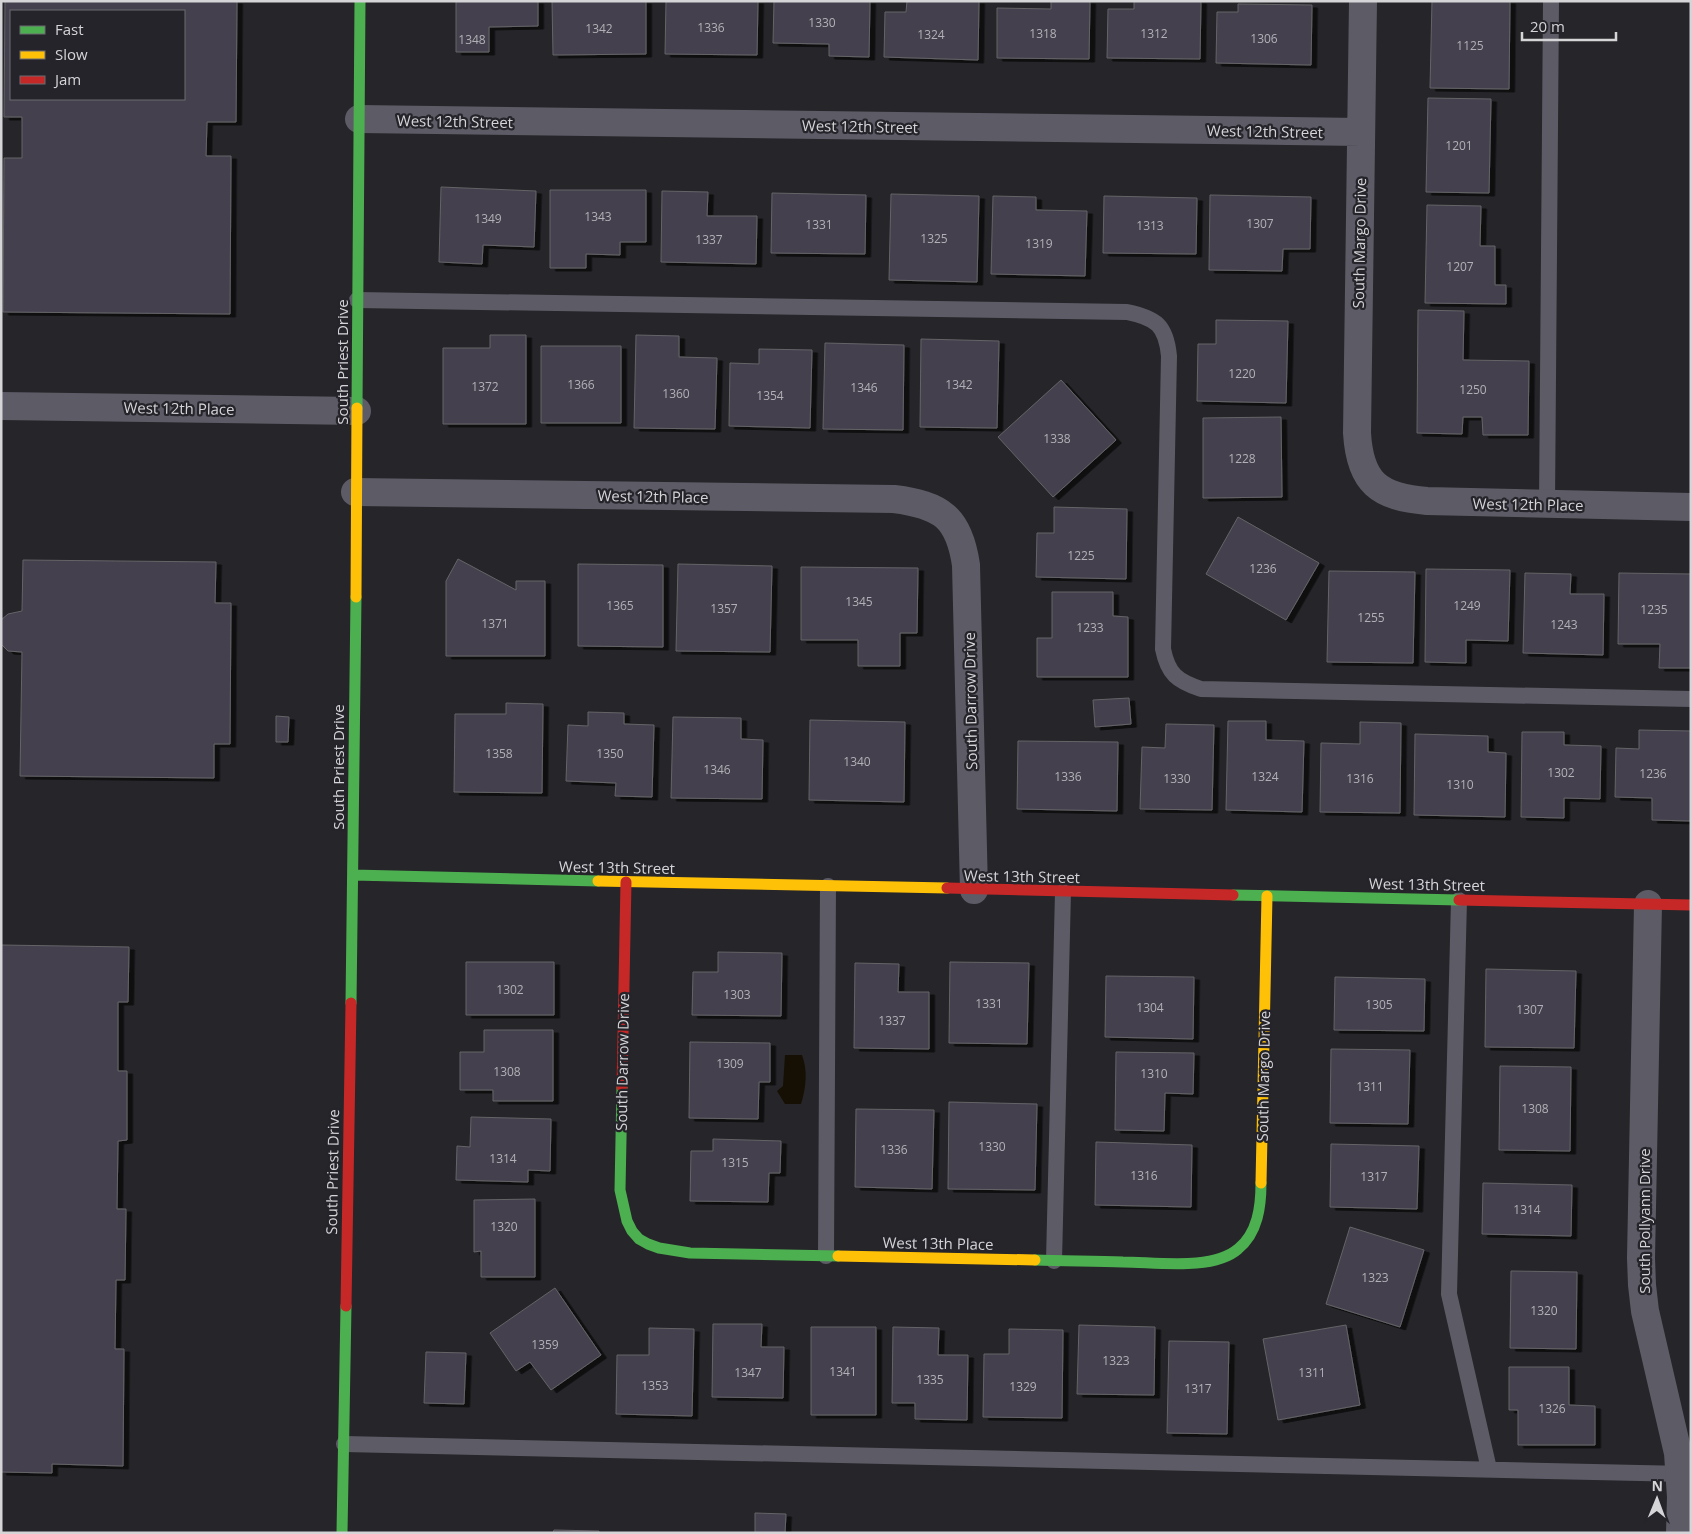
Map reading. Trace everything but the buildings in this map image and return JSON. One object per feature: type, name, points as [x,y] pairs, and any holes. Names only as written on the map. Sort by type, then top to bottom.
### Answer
[{"type":"street","name":"South Priest Drive","points":[[342,1533],[353,876],[360,1]]},
{"type":"street","name":"South Margo Drive","points":[[1362,1],[1357,433],[1358,450],[1363,467],[1372,481]]},
{"type":"street","name":"West 12th Street","points":[[359,119],[1360,132]]},
{"type":"street","name":"West 12th Place","points":[[1,406],[356,411]]},
{"type":"street","name":"West 12th Place","points":[[1372,481],[1384,492],[1405,500],[1691,507]]},
{"type":"street","name":"West 12th Place","points":[[355,492],[894,499],[930,506],[946,516]]},
{"type":"street","name":"South Darrow Drive","points":[[946,516],[956,529],[963,546],[966,565],[974,890]]},
{"type":"street","name":"West 13th Street","points":[[353,876],[1691,905]]},
{"type":"street","name":"South Darrow Drive","points":[[626,882],[620,1190],[622,1206],[628,1225],[637,1238]]},
{"type":"street","name":"South Margo Drive","points":[[1238,1250],[1249,1238],[1257,1222],[1261,1204],[1267,896]]},
{"type":"street","name":"South Pollyann Drive","points":[[1648,904],[1642,1284],[1651,1335],[1685,1474],[1680,1533]]},
{"type":"street","name":"West 13th Place","points":[[637,1238],[653,1248],[680,1252],[1054,1261],[1205,1262],[1224,1258],[1238,1250]]},
{"type":"lane","points":[[1546,504],[1551,1]]},
{"type":"lane","points":[[357,300],[1127,312],[1146,316],[1159,326],[1168,340],[1163,649],[1166,664],[1174,675],[1186,684],[1201,689],[1691,699]]},
{"type":"lane","points":[[826,1256],[828,886]]},
{"type":"lane","points":[[1054,1261],[1063,892]]},
{"type":"lane","points":[[1459,900],[1449,1294],[1490,1469]]},
{"type":"lane","points":[[344,1444],[1685,1474]]},
{"type":"shaded area","points":[[785,1055],[802,1055],[806,1080],[801,1104],[785,1104],[777,1091],[783,1086]]},
{"type":"traffic: fast","points":[[357,408],[360,1]]},
{"type":"traffic: fast","points":[[351,1003],[356,597]]},
{"type":"traffic: fast","points":[[353,875],[598,881]]},
{"type":"traffic: fast","points":[[1233,895],[1459,900]]},
{"type":"traffic: fast","points":[[622,1087],[620,1190],[627,1221],[639,1239],[659,1248],[690,1253],[838,1256]]},
{"type":"traffic: fast","points":[[1035,1260],[1183,1264],[1199,1263],[1227,1256],[1245,1243],[1254,1227],[1259,1210],[1261,1183]]},
{"type":"traffic: fast","points":[[342,1533],[346,1306]]},
{"type":"traffic: slow","points":[[356,597],[357,408]]},
{"type":"traffic: slow","points":[[598,881],[947,888]]},
{"type":"traffic: slow","points":[[1261,1183],[1267,896]]},
{"type":"traffic: slow","points":[[838,1256],[1035,1260]]},
{"type":"traffic: jam","points":[[622,1087],[626,882]]},
{"type":"traffic: jam","points":[[947,888],[1233,895]]},
{"type":"traffic: jam","points":[[1459,900],[1691,905]]},
{"type":"traffic: jam","points":[[346,1306],[351,1003]]}]
